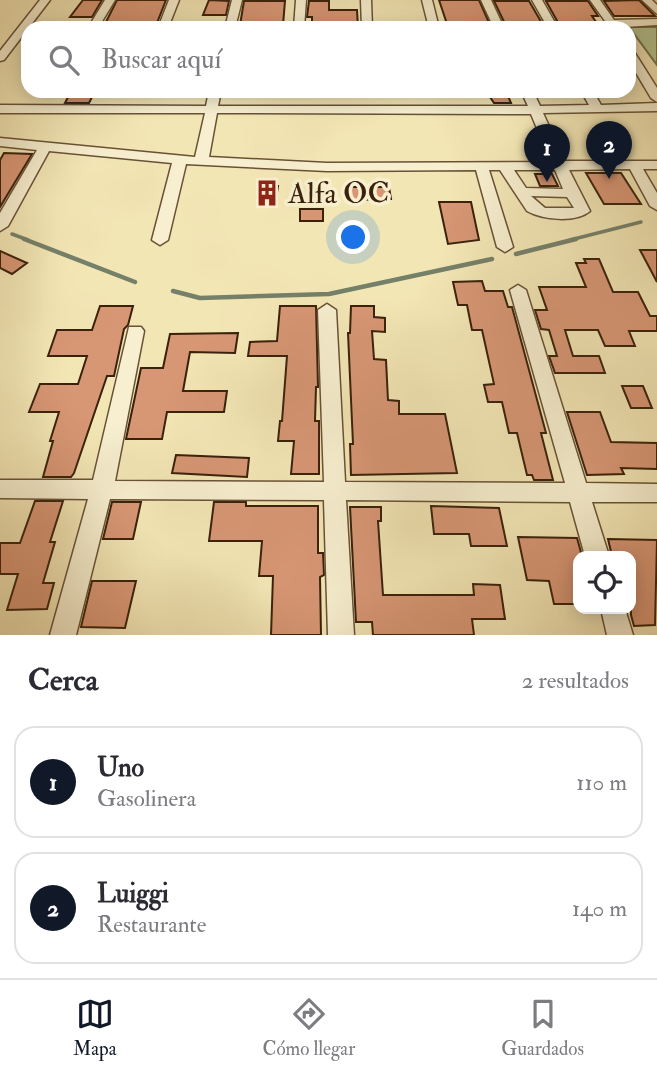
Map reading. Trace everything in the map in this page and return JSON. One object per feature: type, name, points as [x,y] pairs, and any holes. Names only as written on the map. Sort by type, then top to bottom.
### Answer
[{"type":"street","points":[[29,21],[45,0]]},
{"type":"street","points":[[97,21],[110,0]]},
{"type":"street","points":[[166,21],[174,0]]},
{"type":"street","points":[[232,21],[237,0]]},
{"type":"street","points":[[300,21],[301,0]]},
{"type":"street","points":[[366,0],[367,21]]},
{"type":"street","points":[[427,0],[432,21]]},
{"type":"street","points":[[486,0],[496,21]]},
{"type":"street","points":[[537,0],[549,21]]},
{"type":"street","points":[[595,0],[610,21]]},
{"type":"street","points":[[647,0],[657,11]]},
{"type":"street","points":[[636,23],[657,22]]},
{"type":"street","points":[[0,58],[21,31]]},
{"type":"street","points":[[636,64],[657,98]]},
{"type":"street","points":[[201,162],[213,98]]},
{"type":"street","points":[[504,166],[522,192],[527,205],[535,211],[583,211],[530,98]]},
{"type":"street","points":[[591,98],[597,108]]},
{"type":"street","points":[[0,109],[47,103],[210,109],[292,103],[453,104],[536,110],[657,107]]},
{"type":"street","points":[[0,142],[201,162],[327,167],[657,165]]},
{"type":"street","points":[[0,226],[46,145]]},
{"type":"street","points":[[160,240],[180,160]]},
{"type":"street","points":[[481,165],[505,247]]},
{"type":"street","points":[[634,165],[657,206]]},
{"type":"street","points":[[522,192],[572,192]]},
{"type":"street","points":[[518,290],[596,551]]},
{"type":"street","points":[[327,310],[341,635]]},
{"type":"street","points":[[63,635],[102,489],[135,331]]},
{"type":"street","points":[[0,489],[657,493]]},
{"type":"street","points":[[614,614],[620,635]]},
{"type":"green space","points":[[636,27],[657,27],[657,65],[636,36]]},
{"type":"building","points":[[83,0],[102,0],[92,17],[70,17]]},
{"type":"building","points":[[117,0],[166,0],[158,21],[106,21]]},
{"type":"building","points":[[209,0],[229,1],[226,15],[203,15]]},
{"type":"building","points":[[439,0],[479,0],[488,21],[446,21]]},
{"type":"building","points":[[639,0],[655,16],[614,16],[604,1]]},
{"type":"building","points":[[244,1],[285,1],[283,21],[241,21]]},
{"type":"building","points":[[309,1],[329,1],[329,10],[357,10],[358,21],[312,21],[312,17],[307,17]]},
{"type":"building","points":[[494,1],[529,1],[541,21],[504,21]]},
{"type":"building","points":[[546,1],[588,1],[598,16],[592,16],[595,21],[557,21]]},
{"type":"building","points":[[68,98],[92,98],[89,103],[65,103]]},
{"type":"building","points":[[491,98],[509,98],[511,103],[494,103]]},
{"type":"building","points":[[4,153],[32,154],[0,207],[0,160]]},
{"type":"building","points":[[586,173],[621,173],[641,204],[604,204]]},
{"type":"building","points":[[535,174],[552,174],[558,186],[540,186]]},
{"type":"building","name":"Alfa OC","points":[[258,186],[278,186],[276,199],[257,199]]},
{"type":"building","points":[[350,187],[389,187],[391,199],[351,200]]},
{"type":"building","points":[[439,202],[471,202],[479,240],[448,244]]},
{"type":"building","points":[[300,209],[323,209],[323,221],[300,221]]},
{"type":"building","points":[[640,250],[657,250],[657,282]]},
{"type":"building","points":[[0,251],[27,263],[12,274],[0,268]]},
{"type":"building","points":[[584,259],[599,259],[613,292],[638,292],[650,316],[657,316],[657,331],[629,331],[635,346],[605,346],[598,330],[565,330],[573,356],[599,356],[605,373],[555,373],[549,356],[557,356],[549,330],[541,329],[535,310],[547,310],[539,287],[586,287],[576,263],[586,263]]},
{"type":"building","points":[[482,281],[485,291],[503,291],[508,307],[512,307],[546,433],[541,433],[553,480],[534,480],[532,475],[527,475],[517,433],[509,433],[502,402],[488,402],[484,385],[494,384],[482,330],[472,330],[467,305],[458,305],[453,282]]},
{"type":"building","points":[[100,306],[133,306],[128,325],[124,329],[114,376],[107,376],[74,473],[71,477],[43,477],[59,412],[29,412],[40,384],[78,384],[87,356],[48,356],[57,330],[92,330]]},
{"type":"building","points":[[280,306],[316,306],[318,387],[315,421],[319,421],[319,474],[291,474],[294,441],[278,441],[287,356],[248,356],[250,342],[277,341]]},
{"type":"building","points":[[351,306],[374,306],[374,317],[385,318],[385,332],[372,331],[374,359],[386,360],[388,400],[399,401],[399,414],[445,414],[457,473],[351,475],[350,444],[353,444],[348,333]]},
{"type":"building","points":[[238,333],[235,353],[190,352],[183,391],[227,391],[224,412],[167,412],[162,439],[126,439],[141,368],[163,368],[170,334]]},
{"type":"building","points":[[622,386],[643,386],[652,408],[631,408]]},
{"type":"building","points":[[567,412],[600,412],[611,442],[657,443],[657,469],[621,468],[624,474],[587,475]]},
{"type":"building","points":[[176,455],[249,458],[247,477],[172,473]]},
{"type":"building","points":[[35,501],[63,501],[50,542],[55,542],[43,583],[54,583],[47,609],[7,610],[18,574],[0,574],[0,543],[20,543]]},
{"type":"building","points":[[112,502],[141,502],[133,539],[103,539]]},
{"type":"building","points":[[214,502],[246,502],[246,506],[318,506],[318,553],[323,553],[324,575],[320,577],[321,635],[271,635],[273,576],[259,576],[262,541],[209,541]]},
{"type":"building","points":[[431,506],[499,508],[507,546],[471,546],[469,534],[434,534]]},
{"type":"building","points":[[350,507],[381,507],[381,521],[378,521],[383,595],[474,595],[473,584],[500,585],[505,619],[472,619],[474,635],[373,635],[372,622],[356,622]]},
{"type":"building","points":[[518,537],[577,538],[581,551],[573,551],[573,604],[554,604],[549,581],[527,580]]},
{"type":"building","points":[[608,539],[657,540],[655,625],[634,626],[631,615],[636,614],[636,551],[611,551]]},
{"type":"building","points":[[92,581],[136,581],[125,628],[81,627]]},
{"type":"waterway","points":[[570,240],[641,222]]},
{"type":"waterway","points":[[12,234],[28,240]]},
{"type":"waterway","points":[[24,239],[135,282]]},
{"type":"waterway","points":[[516,254],[576,239]]},
{"type":"waterway","points":[[173,291],[200,298],[329,294],[492,259]]},
{"type":"place","name":"Luiggi","points":[[609,179]]},
{"type":"place","name":"Uno","points":[[547,182]]},
{"type":"place","name":"Alfa OC","points":[[267,193]]}]
